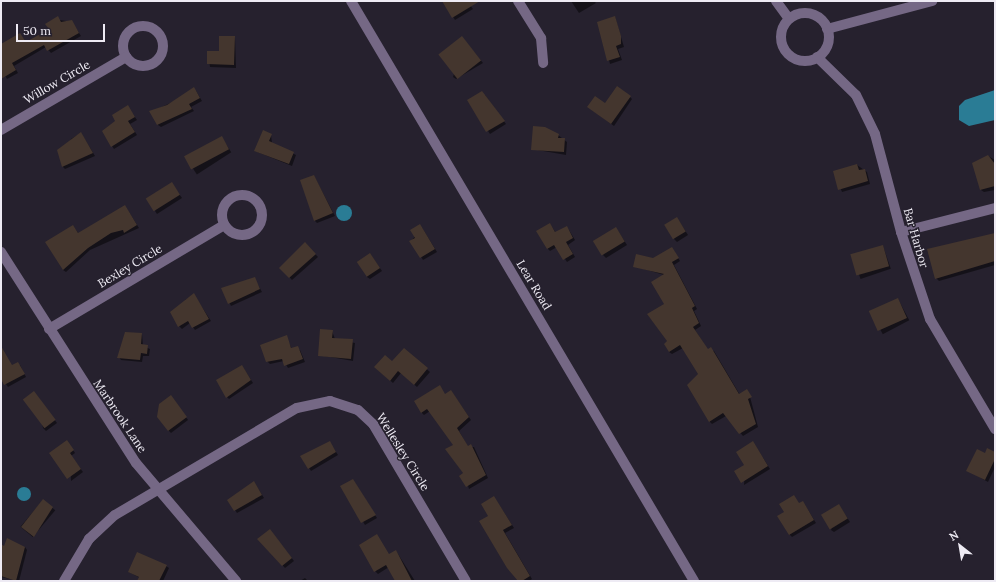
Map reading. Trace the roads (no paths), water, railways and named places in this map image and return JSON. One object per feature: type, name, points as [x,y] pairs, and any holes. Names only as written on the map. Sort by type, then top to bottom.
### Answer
[{"type":"street","name":"Lear Road","points":[[351,1],[694,581]]},
{"type":"street","points":[[518,1],[541,38],[543,63]]},
{"type":"street","points":[[776,1],[789,18]]},
{"type":"street","points":[[827,29],[932,1]]},
{"type":"street","points":[[811,14],[827,29],[827,45],[818,57],[802,60],[788,54],[781,40],[789,18],[811,14]]},
{"type":"street","name":"Willow Circle","points":[[1,130],[126,57]]},
{"type":"street","name":"Bar Harbor","points":[[818,57],[856,95],[875,134],[901,232],[930,319],[995,429]]},
{"type":"street","points":[[245,195],[262,208],[261,223],[250,234],[236,234],[224,225],[222,210],[231,198],[245,195]]},
{"type":"street","points":[[901,232],[995,208]]},
{"type":"street","name":"Bexley Circle","points":[[49,329],[224,225]]},
{"type":"street","name":"Marbrook Lane","points":[[1,252],[100,410],[157,490],[236,581]]},
{"type":"street","name":"Wellesley Circle","points":[[64,581],[96,530],[157,490],[302,406],[316,402],[345,404],[372,424],[466,581]]},
{"type":"water","points":[[995,90],[995,120],[969,126],[959,120],[959,106],[965,100]]},
{"type":"water","points":[[341,205],[347,205],[352,210],[350,219],[347,221],[341,221],[336,216],[336,210]]},
{"type":"water","points":[[21,487],[27,487],[31,491],[31,497],[27,501],[21,501],[17,497],[17,491]]}]
